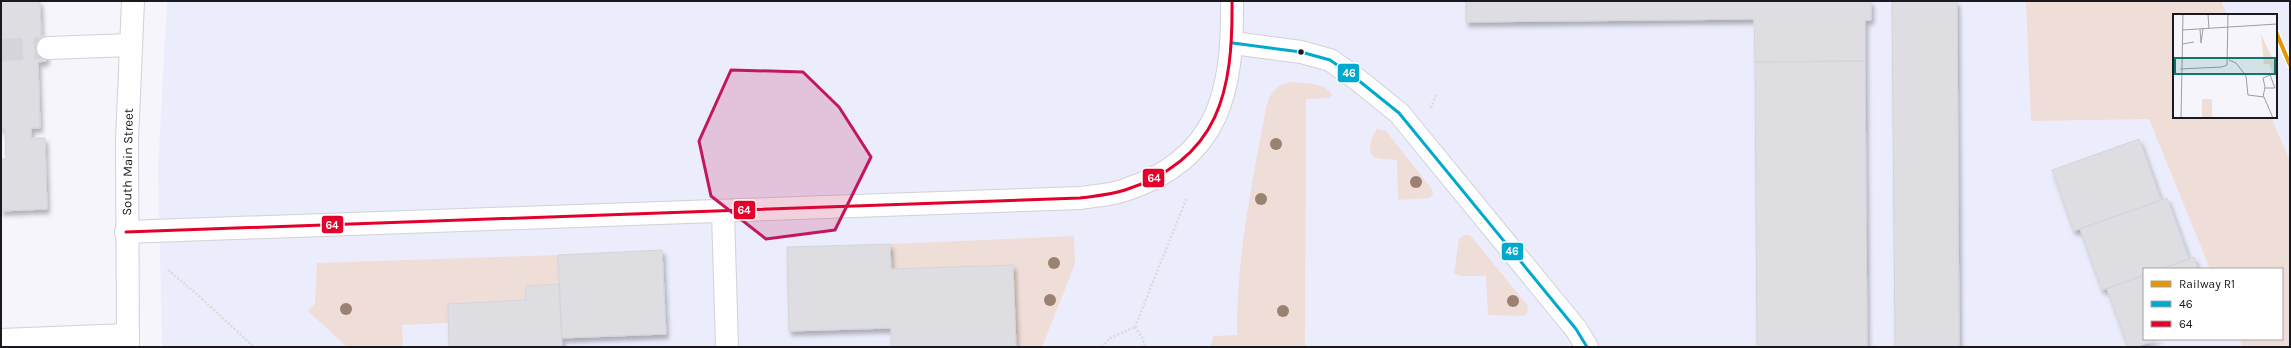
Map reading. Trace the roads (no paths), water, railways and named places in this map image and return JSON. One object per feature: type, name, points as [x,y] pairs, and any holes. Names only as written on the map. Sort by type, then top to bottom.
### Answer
[{"type":"street","name":"South Main Street","points":[[128,341],[126,232],[127,140],[133,1]]},
{"type":"street","points":[[126,232],[723,212],[1080,198],[1123,191],[1163,174],[1183,160],[1200,143],[1218,114],[1233,44],[1232,1]]},
{"type":"street","points":[[1233,44],[1301,52],[1330,60],[1353,76],[1399,113],[1576,329],[1587,347]]},
{"type":"street","points":[[48,48],[131,45]]},
{"type":"street","points":[[723,212],[727,347]]},
{"type":"street","points":[[1,340],[128,341]]},
{"type":"tunnel","points":[[1,50],[48,48]]},
{"type":"rail line","name":"R1","points":[[2277,34],[2290,65]]}]
